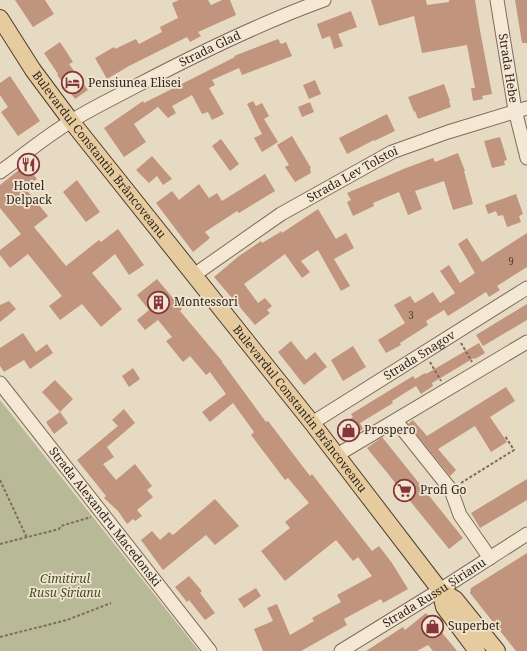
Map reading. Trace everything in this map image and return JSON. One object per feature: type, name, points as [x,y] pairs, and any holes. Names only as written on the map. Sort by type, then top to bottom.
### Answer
[{"type":"main road","name":"Bulevardul Constantin Brâncoveanu","points":[[0,18],[33,70],[71,121],[312,423],[440,590],[455,599],[497,651]]},
{"type":"main road","name":"Bulevardul Constantin Brâncoveanu","points":[[440,590],[444,606],[477,651]]},
{"type":"street","name":"Strada Glad","points":[[0,172],[71,121],[178,64],[236,36],[324,0]]},
{"type":"street","name":"Strada Hebe","points":[[497,0],[521,109],[527,158]]},
{"type":"street","name":"Strada Lev Tolstoi","points":[[194,275],[281,214],[392,152],[448,132],[521,109]]},
{"type":"street","name":"Strada Snagov","points":[[312,423],[527,288]]},
{"type":"street","points":[[337,455],[527,342]]},
{"type":"street","name":"Strada Alexandru Macedonski","points":[[0,383],[210,651]]},
{"type":"street","points":[[396,421],[452,490],[460,515],[490,558]]},
{"type":"street","name":"Strada Russu Șirianu","points":[[341,651],[527,534]]},
{"type":"path","points":[[455,333],[478,372]]},
{"type":"path","points":[[424,353],[447,390]]},
{"type":"path","points":[[452,490],[514,450],[505,436]]},
{"type":"path","points":[[0,480],[27,538]]},
{"type":"path","points":[[0,544],[60,529],[61,526],[92,516],[100,511]]},
{"type":"path","points":[[0,637],[67,620],[111,603]]},
{"type":"green space","name":"Cimitirul Rusu Șirianu","points":[[0,400],[199,651],[0,651]]},
{"type":"building","points":[[15,0],[45,0],[54,14],[33,27]]},
{"type":"building","points":[[179,0],[208,0],[211,5],[222,0],[230,0],[236,15],[198,32],[201,36],[190,42],[187,37],[129,66],[107,79],[95,58],[114,47],[115,49],[136,39],[139,44],[162,32],[160,27],[178,18],[172,3]]},
{"type":"building","points":[[371,0],[426,0],[427,5],[449,2],[449,0],[475,0],[492,94],[482,96],[483,99],[473,101],[471,88],[475,88],[467,45],[422,53],[414,16],[379,26]]},
{"type":"building","points":[[515,0],[527,0],[527,43],[522,43]]},
{"type":"building","points":[[351,11],[357,27],[338,34],[343,46],[334,49],[330,36],[322,39],[317,24]]},
{"type":"building","points":[[278,39],[281,44],[286,42],[292,56],[242,75],[239,68],[212,80],[215,85],[209,88],[224,114],[212,120],[208,112],[202,114],[192,95],[172,106],[176,113],[168,118],[158,107],[134,124],[146,142],[124,157],[104,128],[143,101],[144,103],[235,57],[234,56]]},
{"type":"building","points":[[60,42],[73,62],[69,64],[88,90],[75,99],[57,75],[58,74],[44,53]]},
{"type":"building","points":[[10,76],[40,121],[18,136],[1,112],[8,107],[0,95],[0,83]]},
{"type":"building","points":[[315,80],[321,94],[309,99],[303,85]]},
{"type":"building","points":[[444,84],[451,107],[418,119],[408,97]]},
{"type":"building","points":[[253,101],[256,106],[262,103],[269,116],[264,119],[278,142],[262,152],[254,138],[262,134],[247,104]]},
{"type":"building","points":[[310,102],[314,112],[302,117],[298,107]]},
{"type":"building","points":[[387,114],[395,131],[347,154],[339,138]]},
{"type":"building","points":[[292,136],[311,168],[311,173],[295,182],[285,167],[289,165],[277,145]]},
{"type":"building","points":[[500,137],[507,160],[504,161],[505,165],[492,168],[484,141]]},
{"type":"building","points":[[221,139],[239,164],[230,171],[212,146]]},
{"type":"building","points":[[458,153],[465,171],[473,204],[453,210],[444,181],[415,191],[422,209],[408,215],[399,192],[373,203],[374,206],[353,216],[347,202],[351,200],[347,193],[433,158],[435,162]]},
{"type":"building","points":[[152,156],[172,179],[163,185],[157,176],[149,183],[136,170]]},
{"type":"building","points":[[25,165],[37,179],[25,188],[48,216],[34,227],[66,266],[99,240],[101,242],[118,229],[144,265],[129,275],[115,254],[92,273],[122,309],[101,327],[82,304],[60,320],[49,306],[62,296],[28,254],[10,268],[0,255],[0,250],[21,234],[0,208],[0,185]]},
{"type":"building","points":[[265,174],[275,191],[239,213],[237,211],[205,232],[210,238],[193,252],[156,203],[172,191],[179,200],[199,184],[209,198],[217,193],[222,201]]},
{"type":"building","points":[[77,180],[100,212],[86,222],[63,192]]},
{"type":"building","points":[[516,194],[523,214],[519,216],[521,222],[507,227],[503,215],[498,216],[496,211],[488,214],[485,205]]},
{"type":"building","points":[[318,209],[336,239],[346,233],[354,248],[334,259],[350,286],[341,291],[318,250],[301,261],[310,272],[302,278],[285,254],[244,284],[258,303],[265,298],[272,306],[267,310],[270,313],[255,325],[214,277],[239,256],[261,241],[262,243],[282,231],[282,233]]},
{"type":"building","points":[[527,233],[527,267],[497,286],[500,290],[489,297],[486,292],[448,316],[444,310],[426,321],[428,325],[400,343],[401,345],[386,353],[378,340],[405,323],[394,305],[410,296],[415,303],[433,292],[440,303],[455,293],[440,271],[449,265],[460,283],[475,273],[458,244],[467,238],[482,262]]},
{"type":"building","points":[[157,279],[182,309],[180,311],[222,361],[266,422],[268,421],[310,476],[312,474],[372,551],[379,546],[392,563],[408,589],[383,603],[381,599],[344,619],[347,625],[301,651],[263,651],[254,629],[273,621],[267,608],[277,604],[290,635],[314,621],[312,618],[341,602],[337,595],[372,576],[358,557],[353,561],[336,540],[285,581],[261,551],[290,528],[285,522],[309,503],[288,478],[285,480],[251,435],[254,432],[233,403],[210,422],[202,412],[226,394],[210,372],[206,375],[190,356],[183,362],[166,341],[172,337],[158,320],[145,330],[137,320],[149,310],[137,295]]},
{"type":"building","points":[[9,301],[16,309],[0,322],[0,305]]},
{"type":"building","points":[[527,304],[527,320],[483,346],[476,335]]},
{"type":"building","points":[[23,333],[36,352],[47,344],[53,353],[30,369],[24,360],[4,372],[0,366],[0,348]]},
{"type":"building","points":[[291,341],[306,360],[315,352],[327,367],[304,385],[278,352]]},
{"type":"building","points":[[479,343],[485,353],[432,383],[433,386],[421,394],[416,386],[392,401],[393,403],[360,423],[363,429],[350,437],[342,424],[353,417],[351,414],[413,376],[415,379],[425,373],[426,374]]},
{"type":"building","points":[[353,346],[366,367],[343,381],[331,360]]},
{"type":"building","points":[[133,368],[140,379],[129,387],[122,376]]},
{"type":"building","points":[[55,380],[73,399],[60,412],[42,392]]},
{"type":"building","points":[[506,387],[515,401],[490,417],[507,442],[491,452],[475,426],[438,449],[456,470],[450,476],[408,424],[413,420],[427,436]]},
{"type":"building","points":[[124,409],[135,423],[107,447],[114,457],[103,464],[116,480],[135,464],[152,486],[147,490],[153,497],[137,510],[142,516],[135,521],[133,519],[127,524],[118,511],[104,498],[106,496],[77,460],[118,426],[112,420]]},
{"type":"building","points":[[60,412],[68,423],[54,434],[46,422]]},
{"type":"building","points":[[382,437],[463,538],[449,549],[367,448]]},
{"type":"building","points":[[527,479],[527,500],[480,528],[471,513]]},
{"type":"building","points":[[215,499],[239,526],[215,545],[206,535],[163,570],[141,540],[152,531],[160,540],[169,532],[173,535]]},
{"type":"building","points":[[527,553],[527,651],[516,651],[470,593],[471,588]]},
{"type":"building","points":[[189,576],[202,591],[200,593],[215,613],[205,620],[189,600],[187,602],[175,587]]},
{"type":"building","points":[[256,588],[261,596],[244,608],[238,599]]},
{"type":"building","points":[[426,613],[457,651],[433,651],[428,645],[417,651],[366,651],[403,627],[405,630]]},
{"type":"place","name":"Pensiunea Elisei","points":[[73,83]]},
{"type":"place","name":"Hotel Delpack","points":[[29,165]]},
{"type":"place","name":"Montessori","points":[[159,302]]},
{"type":"place","name":"Prospero","points":[[349,430]]},
{"type":"place","name":"Profi Go","points":[[405,490]]},
{"type":"place","name":"Superbet","points":[[432,626]]}]
